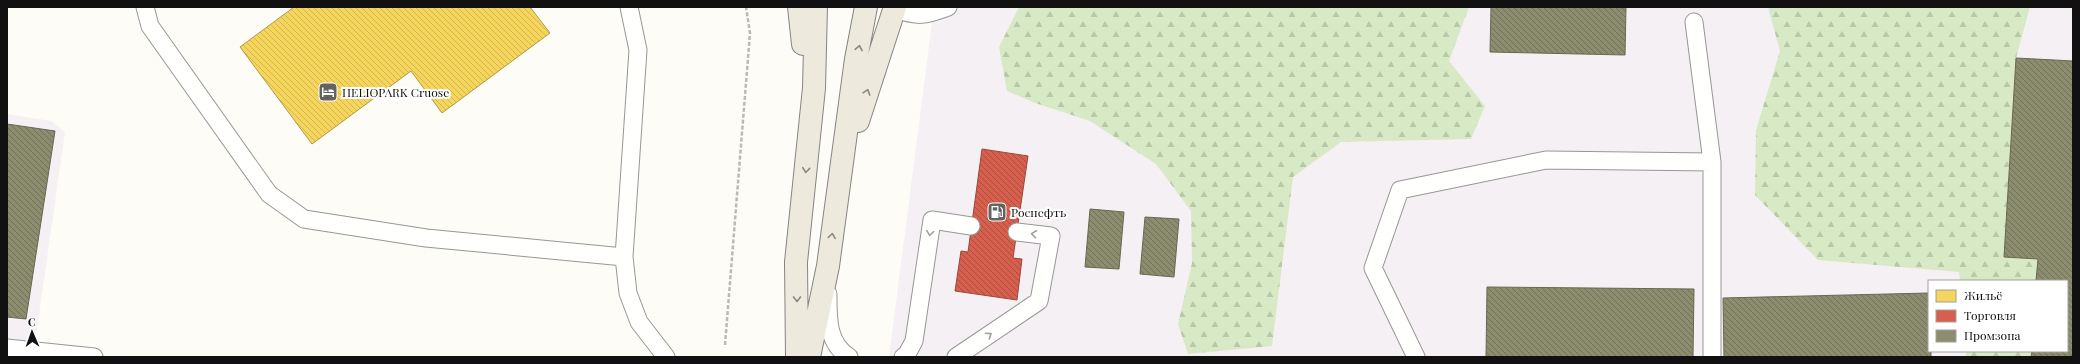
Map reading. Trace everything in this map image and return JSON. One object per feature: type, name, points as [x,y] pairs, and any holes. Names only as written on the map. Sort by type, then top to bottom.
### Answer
[{"type":"main road","points":[[799,7],[811,131]]},
{"type":"main road","points":[[797,357],[796,262],[811,131],[814,88],[816,7]]},
{"type":"main road","points":[[809,357],[828,266],[856,59],[866,7]]},
{"type":"main road","points":[[839,183],[894,8]]},
{"type":"lane","points":[[145,7],[150,26],[269,194],[304,219],[426,238],[624,257]]},
{"type":"lane","points":[[629,7],[638,50],[624,257],[628,293],[639,322],[666,357]]},
{"type":"lane","points":[[894,8],[913,15],[924,16],[948,7]]},
{"type":"lane","points":[[1694,22],[1712,162],[1712,357]]},
{"type":"lane","points":[[1416,357],[1373,268],[1400,190],[1546,160],[1712,162]]},
{"type":"lane","points":[[903,357],[907,354],[914,341],[932,220],[972,226]]},
{"type":"lane","points":[[956,357],[1039,301],[1051,236],[1017,232]]},
{"type":"lane","points":[[828,266],[828,317],[831,336],[838,349],[849,357]]},
{"type":"lane","points":[[7,348],[94,357]]},
{"type":"path","points":[[725,344],[750,33],[746,7]]},
{"type":"shaded area","points":[[934,7],[2073,7],[2073,357],[889,357]]},
{"type":"shaded area","points":[[7,114],[51,121],[65,132],[33,357],[7,357]]},
{"type":"green space","points":[[1019,7],[1469,7],[1449,61],[1485,106],[1471,139],[1341,142],[1293,177],[1272,346],[1188,354],[1178,324],[1192,263],[1191,211],[1156,164],[1090,121],[1035,103],[1007,91],[999,47]]},
{"type":"green space","points":[[1768,7],[2030,7],[2016,58],[2004,256],[2038,259],[2036,280],[1960,280],[1959,272],[1818,260],[1755,195],[1756,130],[1780,51]]},
{"type":"green space","points":[[1966,352],[2032,352],[2031,357],[1966,357]]},
{"type":"building: Жильё","name":"HELIOPARK Cruose","points":[[294,7],[530,7],[550,33],[442,113],[411,71],[312,144],[240,47]]},
{"type":"building: Торговля","name":"Роснефть","points":[[982,149],[1028,156],[1013,258],[1022,259],[1017,300],[955,291],[961,251],[968,252]]},
{"type":"building: Промзона","points":[[1491,7],[1626,7],[1625,55],[1490,52]]},
{"type":"building: Промзона","points":[[2016,58],[2073,61],[2073,357],[2031,357],[2032,352],[2068,352],[2068,280],[2036,280],[2038,259],[2004,257]]},
{"type":"building: Промзона","points":[[7,124],[55,131],[26,319],[7,317]]},
{"type":"building: Промзона","points":[[1090,209],[1124,212],[1119,269],[1085,267]]},
{"type":"building: Промзона","points":[[1145,217],[1179,219],[1174,277],[1140,274]]},
{"type":"building: Промзона","points":[[1487,287],[1694,289],[1693,357],[1486,357]]},
{"type":"building: Промзона","points":[[1928,293],[1928,352],[1931,352],[1931,357],[1724,357],[1723,298]]},
{"type":"place","name":"HELIOPARK Cruose","points":[[328,92]]},
{"type":"place","name":"Роснефть","points":[[997,212]]}]
